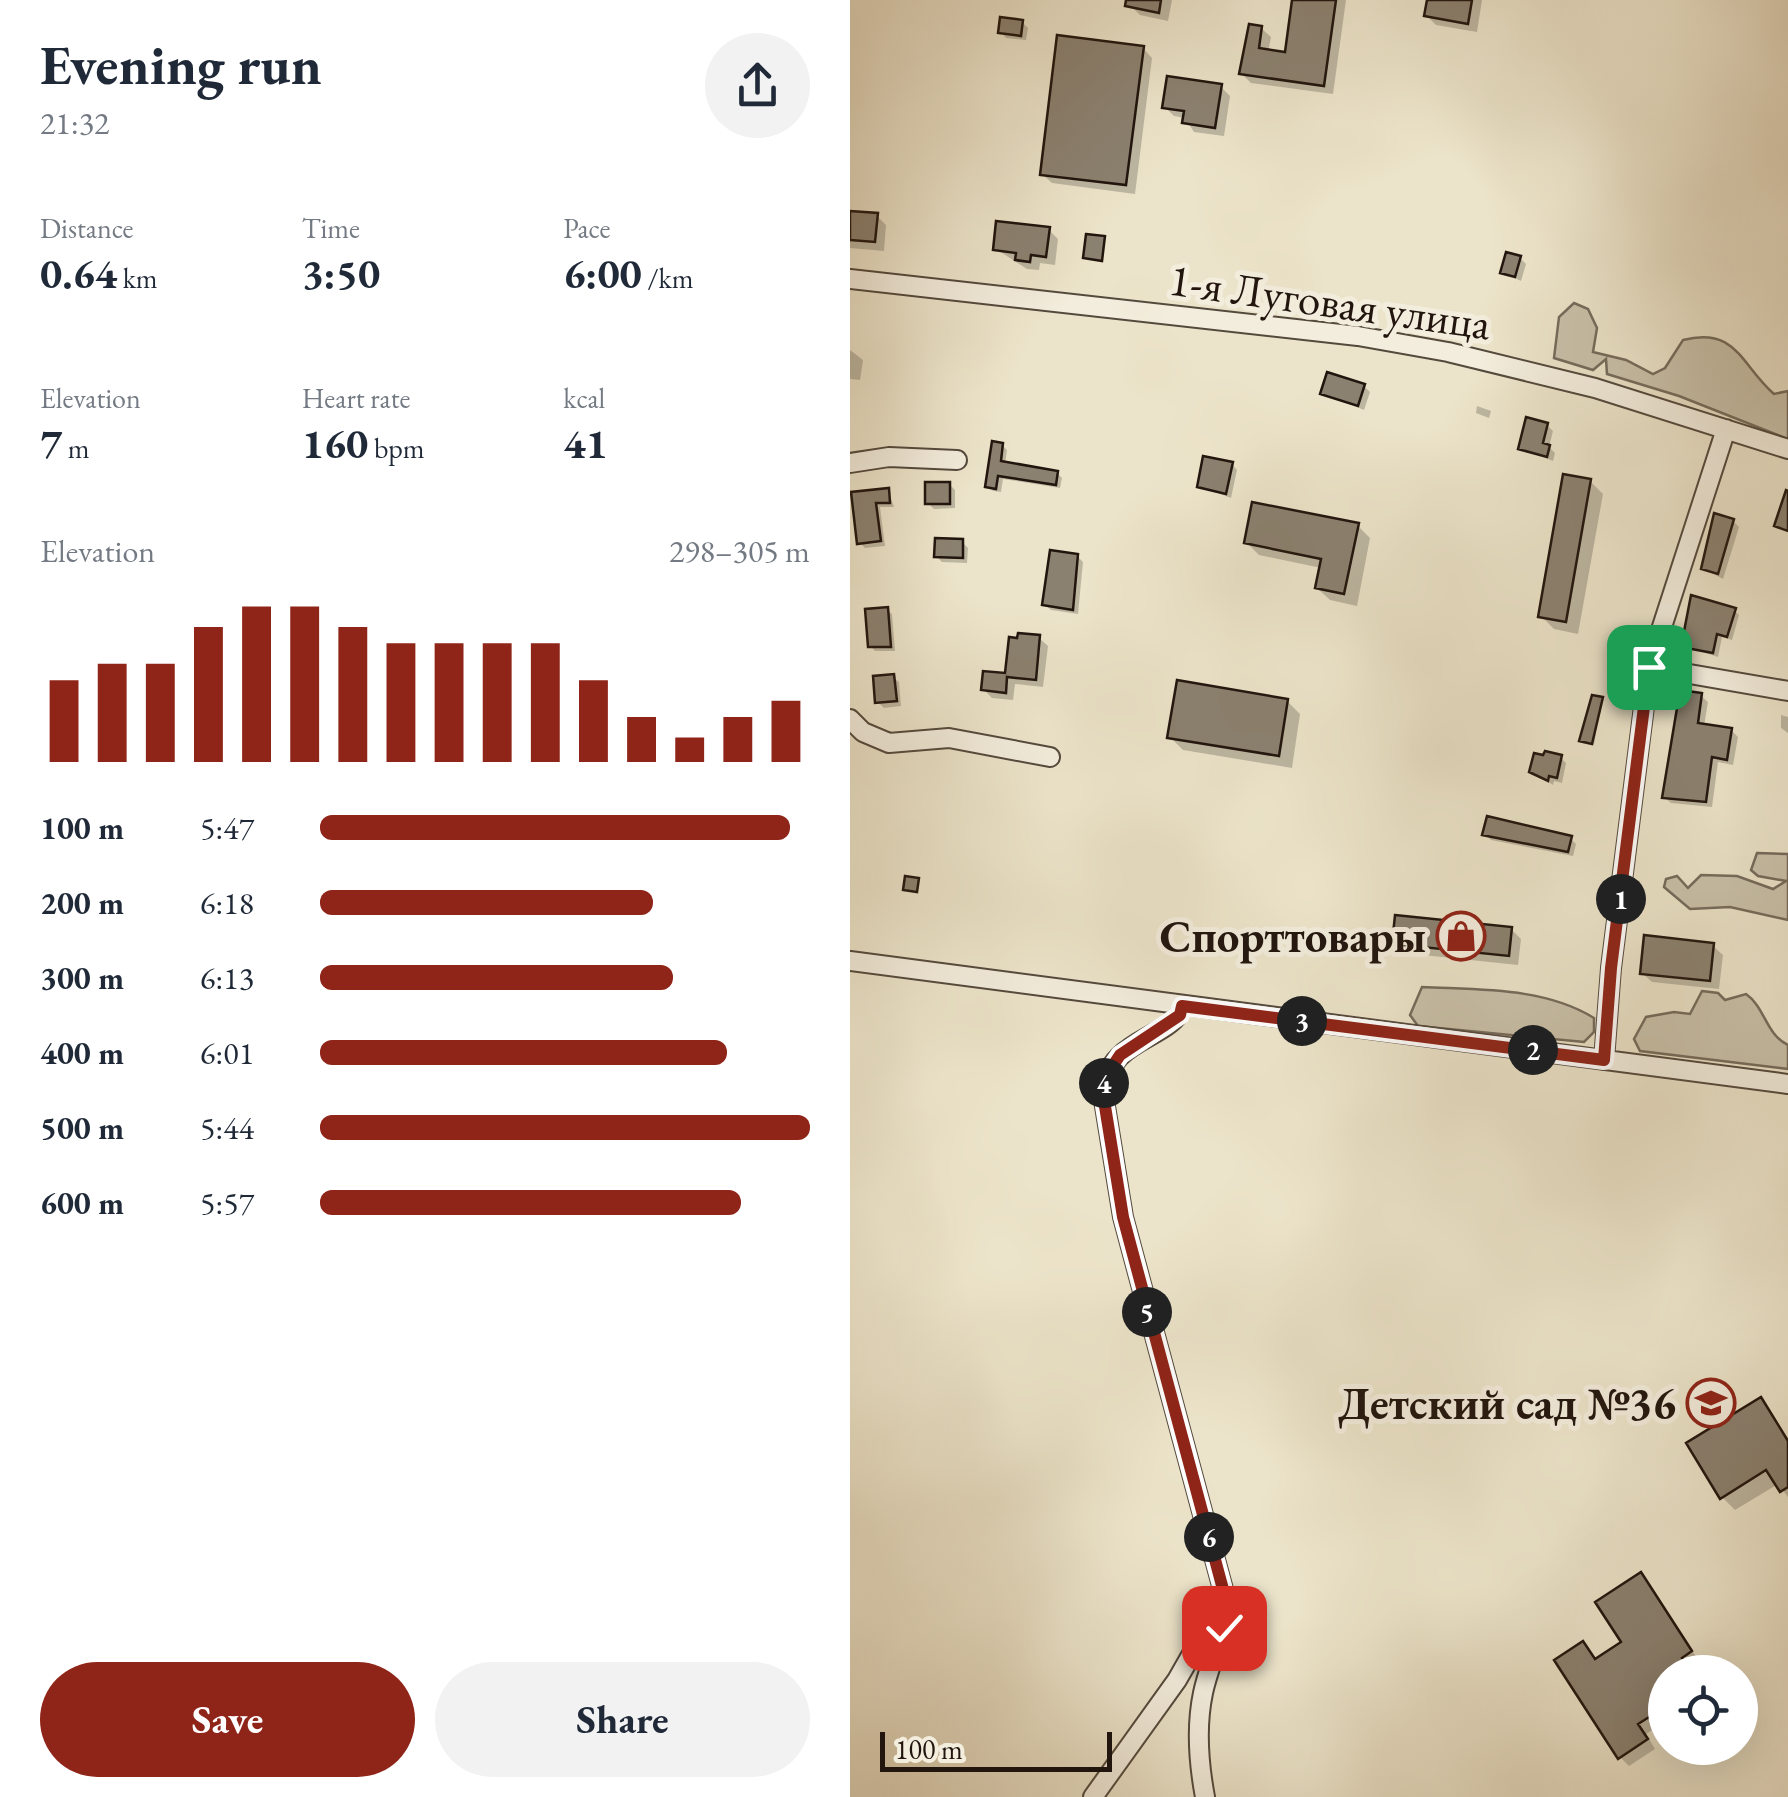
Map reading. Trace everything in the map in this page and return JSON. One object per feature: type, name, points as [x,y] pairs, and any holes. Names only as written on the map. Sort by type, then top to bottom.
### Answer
[{"type":"street","name":"1-я Луговая улица","points":[[850,279],[1358,336],[1520,368],[1788,449]]},
{"type":"street","points":[[1604,1060],[1611,968],[1649,667],[1726,429]]},
{"type":"street","points":[[850,464],[889,458],[957,460]]},
{"type":"street","points":[[1649,667],[1788,692]]},
{"type":"street","points":[[850,719],[863,732],[889,743],[950,738],[1050,757]]},
{"type":"street","points":[[850,962],[1788,1084]]},
{"type":"street","points":[[1182,1006],[1180,1015],[1120,1055],[1106,1076],[1103,1094],[1123,1217],[1224,1593],[1224,1628],[1202,1698],[1200,1753],[1205,1797]]},
{"type":"street","points":[[1092,1797],[1177,1680],[1218,1613],[1224,1593]]},
{"type":"shaded area","points":[[1574,303],[1588,309],[1597,328],[1593,352],[1626,360],[1653,374],[1665,368],[1683,340],[1701,337],[1726,343],[1774,394],[1788,391],[1788,439],[1679,396],[1607,374],[1606,359],[1593,370],[1554,358],[1559,317]]},
{"type":"shaded area","points":[[1757,853],[1788,854],[1788,920],[1730,907],[1690,909],[1664,887],[1666,879],[1677,876],[1688,888],[1701,875],[1737,876],[1773,889],[1786,881],[1758,876],[1751,870]]},
{"type":"shaded area","points":[[1422,987],[1533,995],[1594,1018],[1594,1032],[1584,1042],[1418,1026],[1410,1015]]},
{"type":"shaded area","points":[[1702,991],[1718,993],[1725,1000],[1746,994],[1775,1035],[1788,1045],[1788,1069],[1640,1051],[1634,1039],[1646,1017],[1674,1012],[1690,1014]]},
{"type":"building","points":[[1126,0],[1161,0],[1159,13],[1125,6]]},
{"type":"building","points":[[1292,0],[1336,0],[1324,86],[1239,74],[1249,24],[1262,26],[1259,48],[1285,52]]},
{"type":"building","points":[[1427,0],[1472,0],[1468,24],[1424,16]]},
{"type":"building","points":[[1000,17],[1023,20],[1021,36],[998,33]]},
{"type":"building","points":[[1057,35],[1144,46],[1126,185],[1040,175]]},
{"type":"building","points":[[1167,76],[1222,84],[1215,128],[1182,123],[1184,111],[1162,108]]},
{"type":"building","points":[[850,211],[878,213],[875,242],[850,240]]},
{"type":"building","points":[[996,221],[1050,227],[1046,257],[1031,255],[1030,262],[1015,260],[1016,253],[993,250]]},
{"type":"building","points":[[1086,234],[1105,236],[1102,261],[1083,258]]},
{"type":"building","points":[[1506,252],[1521,256],[1515,277],[1500,273]]},
{"type":"building","points":[[1327,372],[1365,384],[1358,406],[1320,394]]},
{"type":"building","points":[[1526,417],[1548,423],[1543,443],[1550,445],[1547,457],[1518,449]]},
{"type":"building","points":[[992,441],[1003,443],[1001,461],[1058,471],[1056,485],[998,476],[996,489],[985,487]]},
{"type":"building","points":[[1203,456],[1233,462],[1226,494],[1197,487]]},
{"type":"building","points":[[1563,474],[1591,479],[1566,622],[1538,617]]},
{"type":"building","points":[[925,482],[950,482],[950,504],[925,504]]},
{"type":"building","points":[[889,488],[890,503],[876,503],[881,541],[857,544],[851,492]]},
{"type":"building","points":[[1788,491],[1788,531],[1774,526]]},
{"type":"building","points":[[1252,502],[1359,523],[1344,594],[1315,588],[1321,559],[1244,543]]},
{"type":"building","points":[[1714,513],[1734,519],[1718,574],[1701,569]]},
{"type":"building","points":[[935,538],[963,539],[963,558],[934,557]]},
{"type":"building","points":[[1050,550],[1078,554],[1073,610],[1042,605]]},
{"type":"building","points":[[1691,595],[1736,608],[1727,637],[1717,634],[1713,653],[1681,647]]},
{"type":"building","points":[[888,607],[891,647],[868,647],[865,609]]},
{"type":"building","points":[[1018,633],[1040,635],[1036,680],[1007,677],[1006,693],[981,690],[983,671],[1005,673],[1009,637],[1017,638]]},
{"type":"building","points":[[894,674],[897,701],[875,703],[873,676]]},
{"type":"building","points":[[1177,680],[1288,699],[1279,756],[1167,738]]},
{"type":"building","points":[[1680,690],[1702,693],[1698,723],[1732,728],[1727,760],[1712,757],[1706,802],[1662,798]]},
{"type":"building","points":[[1592,695],[1603,697],[1592,744],[1579,741]]},
{"type":"building","points":[[1545,751],[1562,755],[1557,778],[1549,776],[1548,781],[1529,772],[1534,753],[1543,755]]},
{"type":"building","points":[[1487,816],[1572,836],[1568,852],[1482,835]]},
{"type":"building","points":[[905,876],[919,878],[917,892],[903,890]]},
{"type":"building","points":[[1395,915],[1512,927],[1509,956],[1392,944]]},
{"type":"building","points":[[1644,935],[1714,943],[1710,981],[1640,974]]},
{"type":"building","points":[[1761,1397],[1788,1441],[1788,1487],[1780,1492],[1766,1470],[1720,1499],[1686,1443]]},
{"type":"building","points":[[1641,1572],[1692,1651],[1686,1655],[1648,1655],[1648,1718],[1638,1724],[1648,1739],[1618,1759],[1554,1660],[1583,1641],[1595,1659],[1621,1642],[1595,1602]]},
{"type":"place","name":"Спорттовары","points":[[1461,936]]},
{"type":"place","name":"Детский сад №36","points":[[1711,1403]]},
{"type":"route","points":[[1224,1628],[1224,1593],[1163,1378],[1123,1217],[1107,1132],[1103,1094],[1106,1076],[1120,1055],[1180,1015],[1182,1006],[1604,1060],[1611,968],[1649,667]]}]
